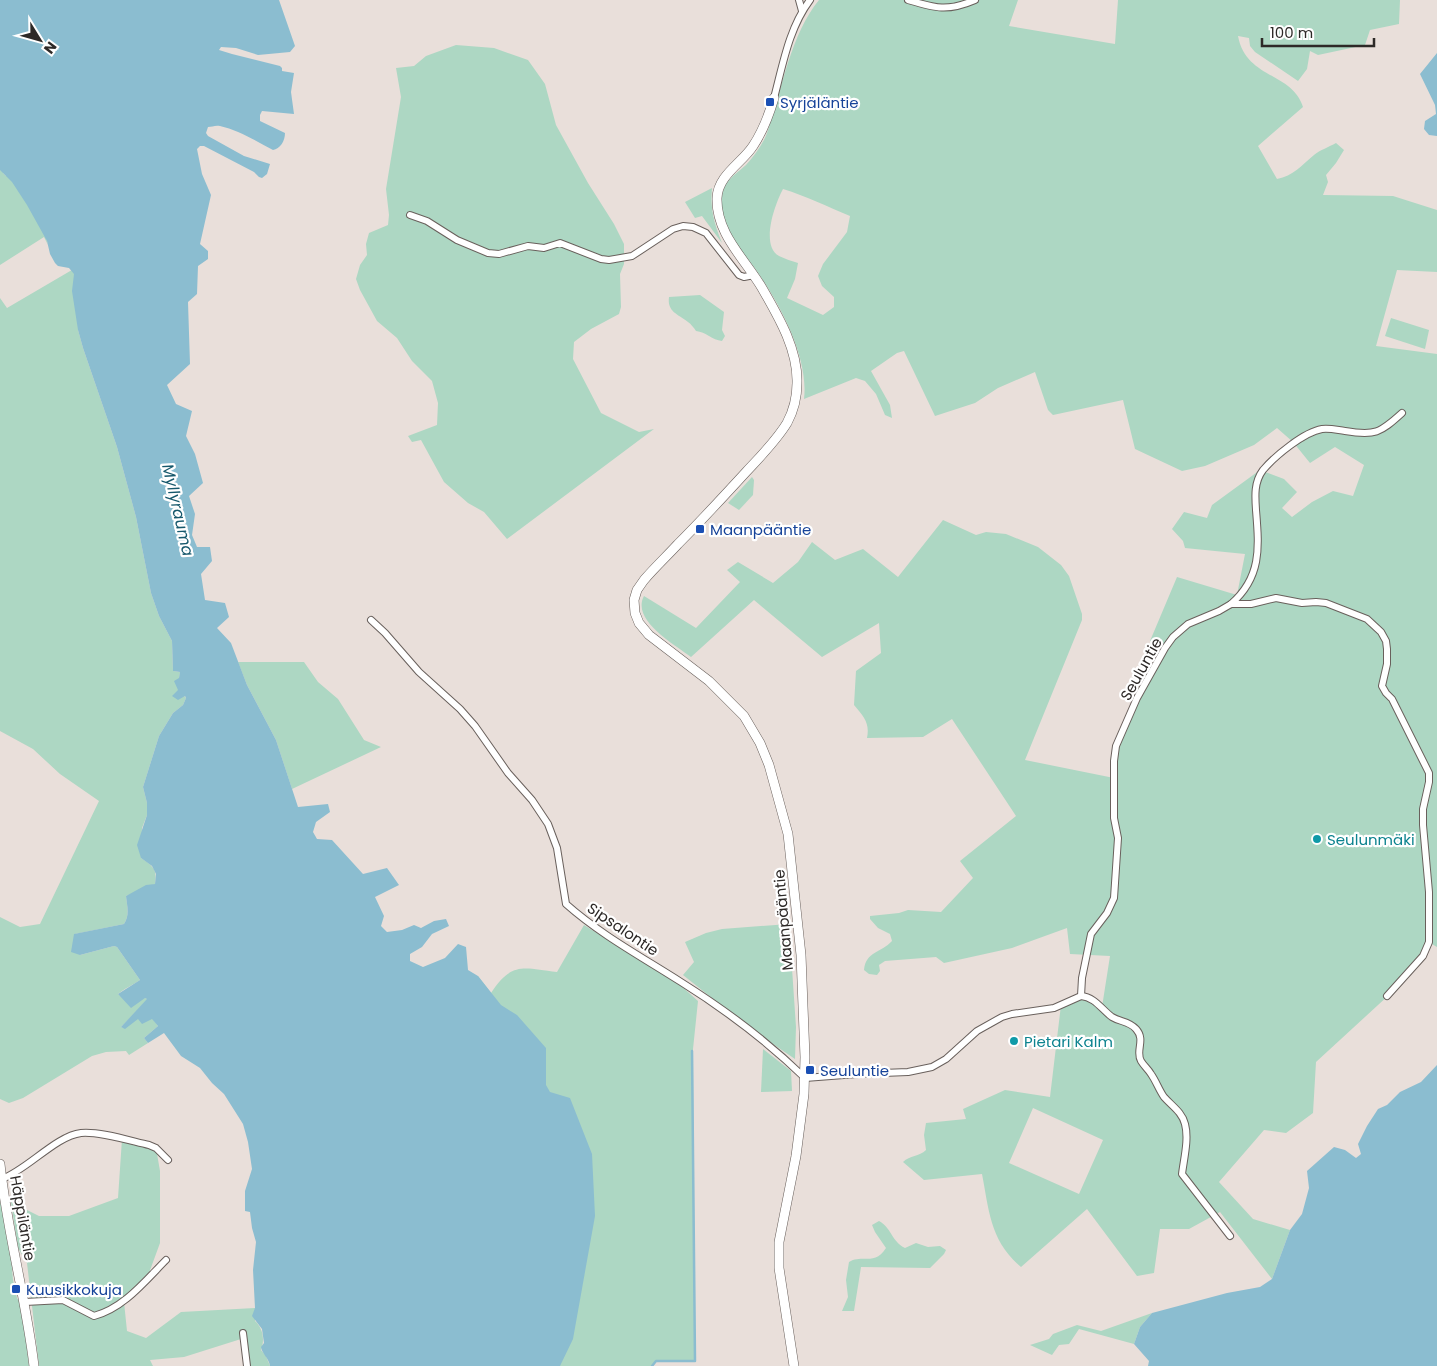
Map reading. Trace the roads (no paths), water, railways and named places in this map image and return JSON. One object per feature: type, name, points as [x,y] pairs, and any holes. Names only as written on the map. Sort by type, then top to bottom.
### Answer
[{"type":"street","points":[[799,0],[802,11]]},
{"type":"street","name":"Maanpääntie","points":[[794,1366],[779,1268],[779,1242],[796,1156],[806,1057],[801,955],[788,834],[769,765],[760,743],[739,710],[709,681],[649,635],[639,623],[634,609],[636,595],[644,580],[765,451],[781,431],[795,403],[797,380],[793,357],[783,327],[754,275],[727,236],[721,222],[717,196],[724,178],[748,153],[760,136],[769,117],[791,35],[802,11],[810,0]]},
{"type":"street","points":[[908,0],[942,8],[952,8],[975,0]]},
{"type":"street","points":[[410,215],[427,221],[457,240],[488,253],[498,254],[528,246],[544,248],[560,243],[601,259],[609,260],[632,256],[673,229],[683,226],[693,227],[706,233],[739,275],[754,275]]},
{"type":"street","points":[[1231,604],[1244,591],[1253,574],[1258,558],[1256,487],[1258,478],[1265,468],[1282,452],[1313,432],[1321,429],[1364,434],[1375,432],[1385,428],[1402,413]]},
{"type":"street","name":"Seuluntie","points":[[1081,996],[1083,969],[1091,934],[1108,913],[1114,898],[1118,838],[1114,818],[1114,761],[1116,746],[1137,698],[1173,637],[1188,624],[1231,604],[1251,604],[1276,598],[1302,603],[1326,603],[1367,619],[1381,632],[1386,641],[1387,650],[1387,664],[1382,686],[1404,721],[1429,773],[1423,809],[1423,825],[1429,892],[1430,934],[1427,949],[1387,996]]},
{"type":"street","name":"Sipsalontie","points":[[371,620],[419,672],[476,726],[508,773],[532,800],[548,824],[557,848],[566,904],[590,924],[706,998],[777,1053],[805,1078]]},
{"type":"street","points":[[805,1078],[908,1072],[932,1067],[946,1059],[977,1031],[994,1021],[1012,1014],[1054,1008],[1081,996],[1093,1000],[1114,1018],[1129,1022],[1139,1033],[1141,1040],[1140,1060],[1166,1099],[1174,1106],[1184,1121],[1187,1130],[1182,1174],[1230,1236]]},
{"type":"street","points":[[2,1179],[37,1159],[61,1140],[80,1133],[96,1134],[149,1145],[156,1148],[168,1160]]},
{"type":"street","name":"Häppiläntie","points":[[0,1164],[25,1302],[34,1366]]},
{"type":"street","points":[[25,1302],[63,1300],[94,1316],[101,1314],[127,1298],[166,1260]]},
{"type":"street","points":[[243,1333],[247,1366]]},
{"type":"water","name":"Myllyrauma","points":[[0,0],[279,0],[295,46],[290,52],[258,55],[236,48],[221,47],[219,50],[280,66],[282,71],[294,73],[291,92],[294,114],[262,111],[260,121],[285,133],[282,144],[273,150],[233,130],[218,126],[208,127],[206,133],[208,136],[244,156],[270,164],[267,174],[262,178],[204,146],[200,146],[197,149],[202,174],[211,195],[200,244],[208,251],[208,259],[198,266],[197,294],[188,302],[190,364],[167,385],[176,404],[192,411],[186,436],[195,454],[203,483],[189,496],[195,514],[192,535],[197,547],[210,547],[212,561],[201,574],[205,600],[225,603],[229,617],[217,628],[231,643],[247,685],[276,740],[298,807],[328,804],[330,812],[316,822],[313,832],[317,839],[332,840],[363,874],[387,868],[399,885],[375,897],[384,916],[381,926],[387,932],[402,930],[414,925],[421,928],[434,921],[446,919],[449,926],[432,934],[422,947],[410,954],[410,961],[423,967],[445,958],[458,944],[466,947],[468,970],[478,976],[501,1005],[517,1015],[546,1048],[546,1085],[550,1092],[570,1098],[592,1154],[595,1216],[573,1339],[560,1366],[270,1366],[261,1347],[264,1343],[262,1329],[252,1316],[255,1308],[253,1270],[256,1242],[250,1212],[245,1211],[245,1191],[252,1169],[243,1124],[224,1094],[200,1068],[181,1056],[164,1033],[148,1043],[144,1038],[158,1026],[152,1019],[142,1024],[138,1019],[125,1029],[121,1027],[147,999],[145,998],[131,1008],[118,994],[140,980],[117,947],[114,946],[80,955],[71,952],[74,934],[124,924],[128,914],[126,896],[146,885],[155,884],[156,874],[152,866],[141,858],[137,845],[147,815],[147,803],[143,787],[159,736],[173,713],[183,705],[186,698],[185,696],[178,700],[172,696],[178,690],[174,681],[179,678],[180,672],[173,671],[172,641],[159,616],[151,593],[136,517],[117,447],[78,330],[72,291],[74,274],[69,268],[58,266],[55,263],[50,254],[47,241],[27,205],[12,182],[0,170]]},
{"type":"water","points":[[1437,53],[1437,136],[1429,135],[1424,129],[1425,121],[1436,114],[1435,105],[1420,74]]},
{"type":"water","points":[[1437,1065],[1437,1366],[1148,1366],[1149,1361],[1134,1344],[1140,1327],[1152,1313],[1227,1293],[1260,1287],[1272,1279],[1290,1230],[1302,1214],[1309,1188],[1307,1171],[1334,1147],[1345,1150],[1356,1158],[1361,1154],[1358,1144],[1378,1109],[1387,1105],[1400,1092],[1421,1082]]},
{"type":"waterway","points":[[652,1366],[656,1361],[695,1361],[692,1051]]},
{"type":"place","name":"Syrjäläntie","points":[[770,102]]},
{"type":"place","name":"Maanpääntie","points":[[700,529]]},
{"type":"place","name":"Seulunmäki","points":[[1317,839]]},
{"type":"place","name":"Pietari Kalm","points":[[1014,1041]]},
{"type":"place","name":"Seuluntie","points":[[810,1070]]},
{"type":"place","name":"Kuusikkokuja","points":[[16,1289]]}]
